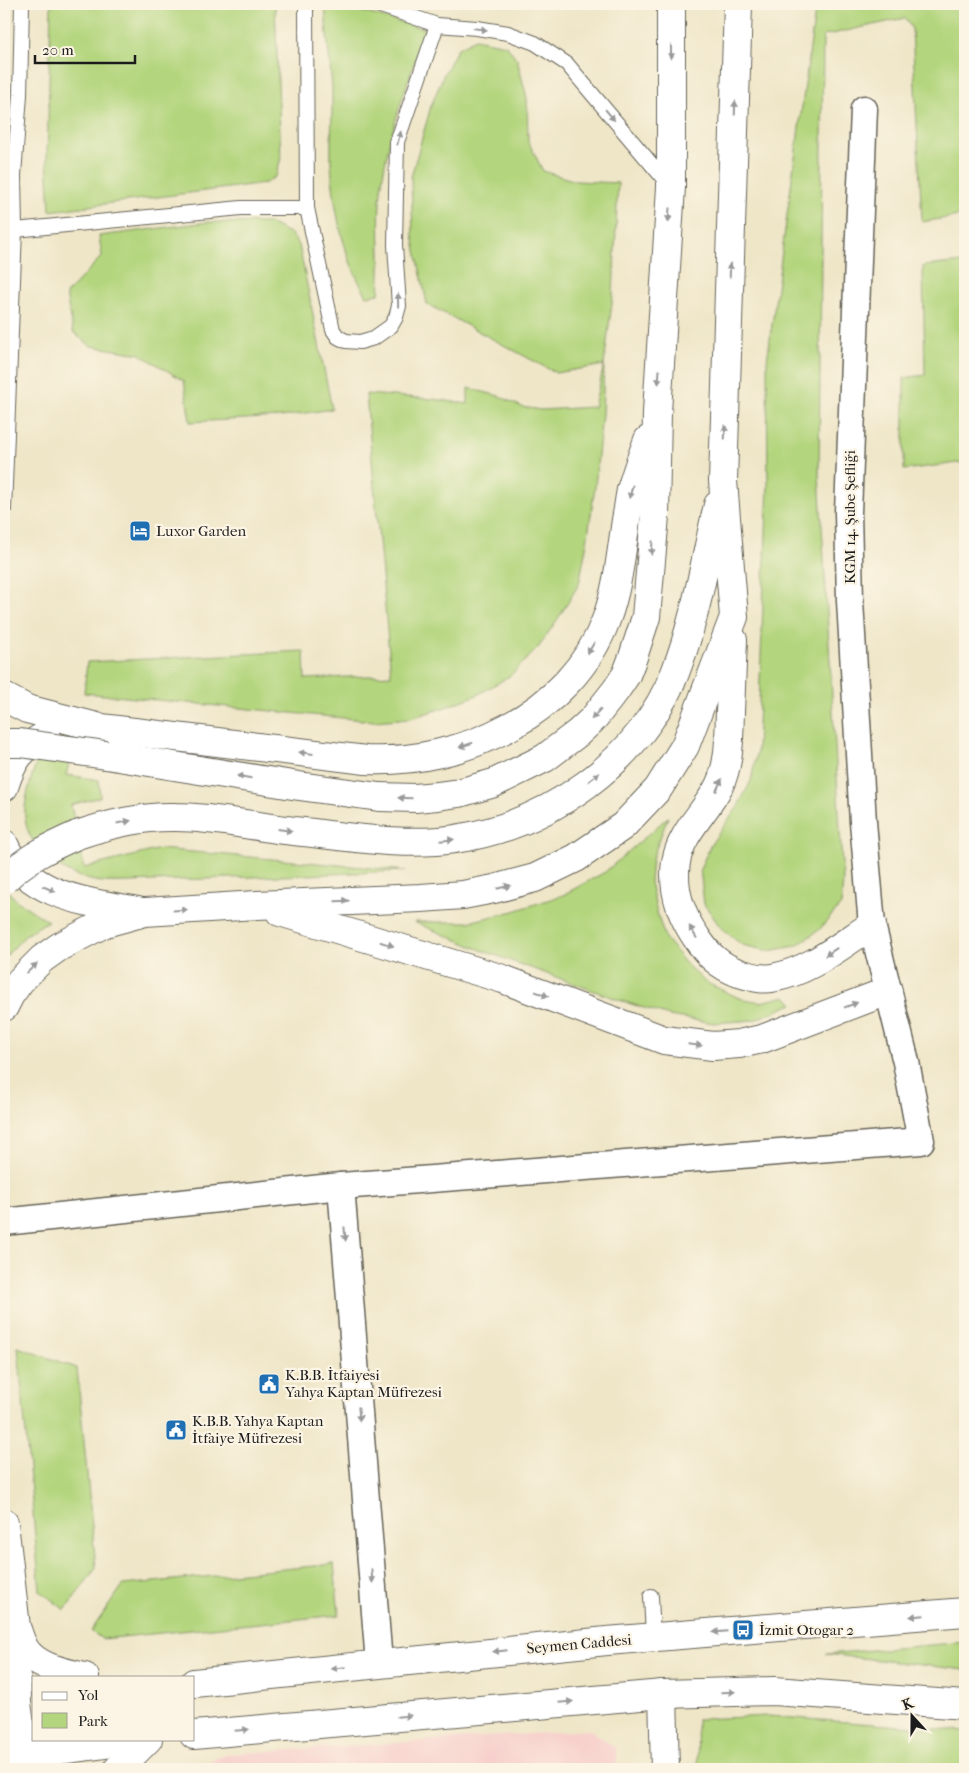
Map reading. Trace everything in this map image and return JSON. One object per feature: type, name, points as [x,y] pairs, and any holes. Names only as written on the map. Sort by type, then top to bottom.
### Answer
[{"type":"main road","points":[[4,743],[20,743],[106,755],[379,797],[415,798],[459,792],[494,783],[545,758],[578,733],[610,697],[626,675],[646,617],[655,516],[657,412],[671,187],[671,4]]},
{"type":"main road","points":[[738,4],[723,481],[734,617],[729,756],[719,786],[683,841],[676,860],[676,890],[686,920],[703,948],[713,959],[732,970],[754,978],[772,978],[804,967],[872,925]]},
{"type":"main road","points":[[4,697],[27,709],[101,728],[382,761],[440,753],[469,745],[499,733],[537,708],[559,689],[580,665],[602,629],[610,610],[617,584],[631,491],[657,412]]},
{"type":"main road","points":[[4,880],[47,848],[104,826],[131,820],[175,817],[202,818],[391,841],[453,840],[514,824],[556,804],[594,778],[627,749],[665,695],[686,638],[723,481]]},
{"type":"main road","points":[[4,1007],[20,981],[42,959],[59,947],[105,923],[145,912],[463,895],[535,878],[576,858],[623,826],[636,814],[669,774],[685,746],[734,617]]},
{"type":"main road","points":[[4,787],[13,761],[35,741],[57,731],[101,728]]},
{"type":"main road","points":[[4,844],[8,854],[24,873],[47,890],[86,901],[145,912]]},
{"type":"main road","points":[[257,905],[503,979],[664,1040],[692,1045],[739,1044],[762,1039],[888,991]]},
{"type":"main road","points":[[4,1523],[10,1630],[18,1704],[18,1760],[137,1740]]},
{"type":"main road","name":"Seymen Caddesi","points":[[195,1683],[653,1637],[965,1612]]},
{"type":"main road","points":[[10,1630],[25,1650],[39,1662],[63,1672],[81,1676]]},
{"type":"main road","points":[[195,1734],[663,1694],[774,1691],[965,1704]]},
{"type":"main road","points":[[663,1694],[665,1769]]},
{"type":"main road","points":[[118,1769],[147,1740]]},
{"type":"street","name":"KGM 14. Şube Şefliği","points":[[341,1186],[921,1141],[904,1055],[872,925],[862,812],[848,553],[848,512],[864,109]]},
{"type":"street","points":[[4,1222],[341,1186],[379,1664]]},
{"type":"lane","points":[[4,510],[14,230],[9,178],[20,95],[22,4]]},
{"type":"lane","points":[[306,4],[307,208],[333,330],[338,337],[346,341],[360,342],[374,338],[391,326],[399,306],[394,245],[397,142],[438,25]]},
{"type":"lane","points":[[375,4],[438,25],[508,33],[535,43],[568,64],[671,187]]},
{"type":"lane","points":[[14,230],[241,208],[307,208]]},
{"type":"lane","points":[[650,1596],[653,1637]]},
{"type":"shaded area","points":[[590,1730],[616,1748],[617,1769],[191,1769],[227,1754]]},
{"type":"green space","points":[[51,4],[275,4],[281,158],[276,176],[266,183],[50,211],[47,160]]},
{"type":"green space","points":[[325,4],[334,4],[426,29],[397,114],[382,180],[379,225],[379,294],[367,296],[352,266],[337,216],[331,164],[332,88]]},
{"type":"green space","points":[[816,4],[965,4],[965,215],[922,222],[912,29],[905,18],[823,36],[819,475],[843,881],[841,905],[819,930],[796,946],[769,951],[742,945],[721,928],[704,904],[700,869],[711,844],[737,808],[751,781],[757,751],[768,485],[767,361]]},
{"type":"green space","points":[[475,39],[506,45],[517,59],[527,98],[528,141],[543,171],[576,181],[618,183],[613,295],[604,365],[556,373],[427,304],[413,236],[411,177],[431,106],[444,74],[458,48]]},
{"type":"green space","points":[[208,222],[269,223],[291,234],[299,245],[332,409],[281,417],[190,422],[184,381],[140,354],[91,346],[73,332],[66,294],[102,256],[99,236]]},
{"type":"green space","points":[[965,262],[965,462],[904,470],[904,378],[925,375],[923,266]]},
{"type":"green space","points":[[604,365],[602,414],[595,487],[579,584],[538,648],[510,676],[477,695],[443,708],[411,718],[374,721],[84,693],[87,662],[304,651],[305,679],[391,675],[366,394],[433,399],[468,404],[468,388],[499,396],[522,407],[541,410],[594,407]]},
{"type":"green space","points":[[61,737],[76,737],[66,775],[99,780],[100,797],[71,805],[84,868],[160,849],[406,871],[129,882],[95,881],[72,874],[50,860],[40,850],[27,829],[25,817],[28,793],[38,760],[49,745]]},
{"type":"green space","points":[[668,817],[652,859],[650,882],[665,938],[686,964],[705,982],[739,998],[761,1002],[786,996],[793,1004],[754,1020],[714,1023],[669,1016],[481,950],[414,922],[469,922],[514,911],[563,895],[605,872]]},
{"type":"green space","points":[[4,887],[17,901],[48,921],[27,934],[4,958]]},
{"type":"green space","points":[[18,1347],[77,1368],[96,1568],[65,1610],[40,1591]]},
{"type":"green space","points":[[334,1564],[339,1615],[102,1639],[91,1631],[123,1585]]},
{"type":"green space","points":[[965,1642],[965,1670],[826,1654]]},
{"type":"green space","points":[[769,1716],[965,1731],[965,1769],[698,1769],[697,1719]]},
{"type":"place","name":"Luxor Garden","points":[[140,531]]},
{"type":"place","name":"K.B.B. İtfaiyesi Yahya Kaptan Müfrezesi","points":[[269,1384]]},
{"type":"place","name":"K.B.B. Yahya Kaptan İtfaiye Müfrezesi","points":[[176,1430]]},
{"type":"place","name":"İzmit Otogar 2","points":[[743,1630]]}]
